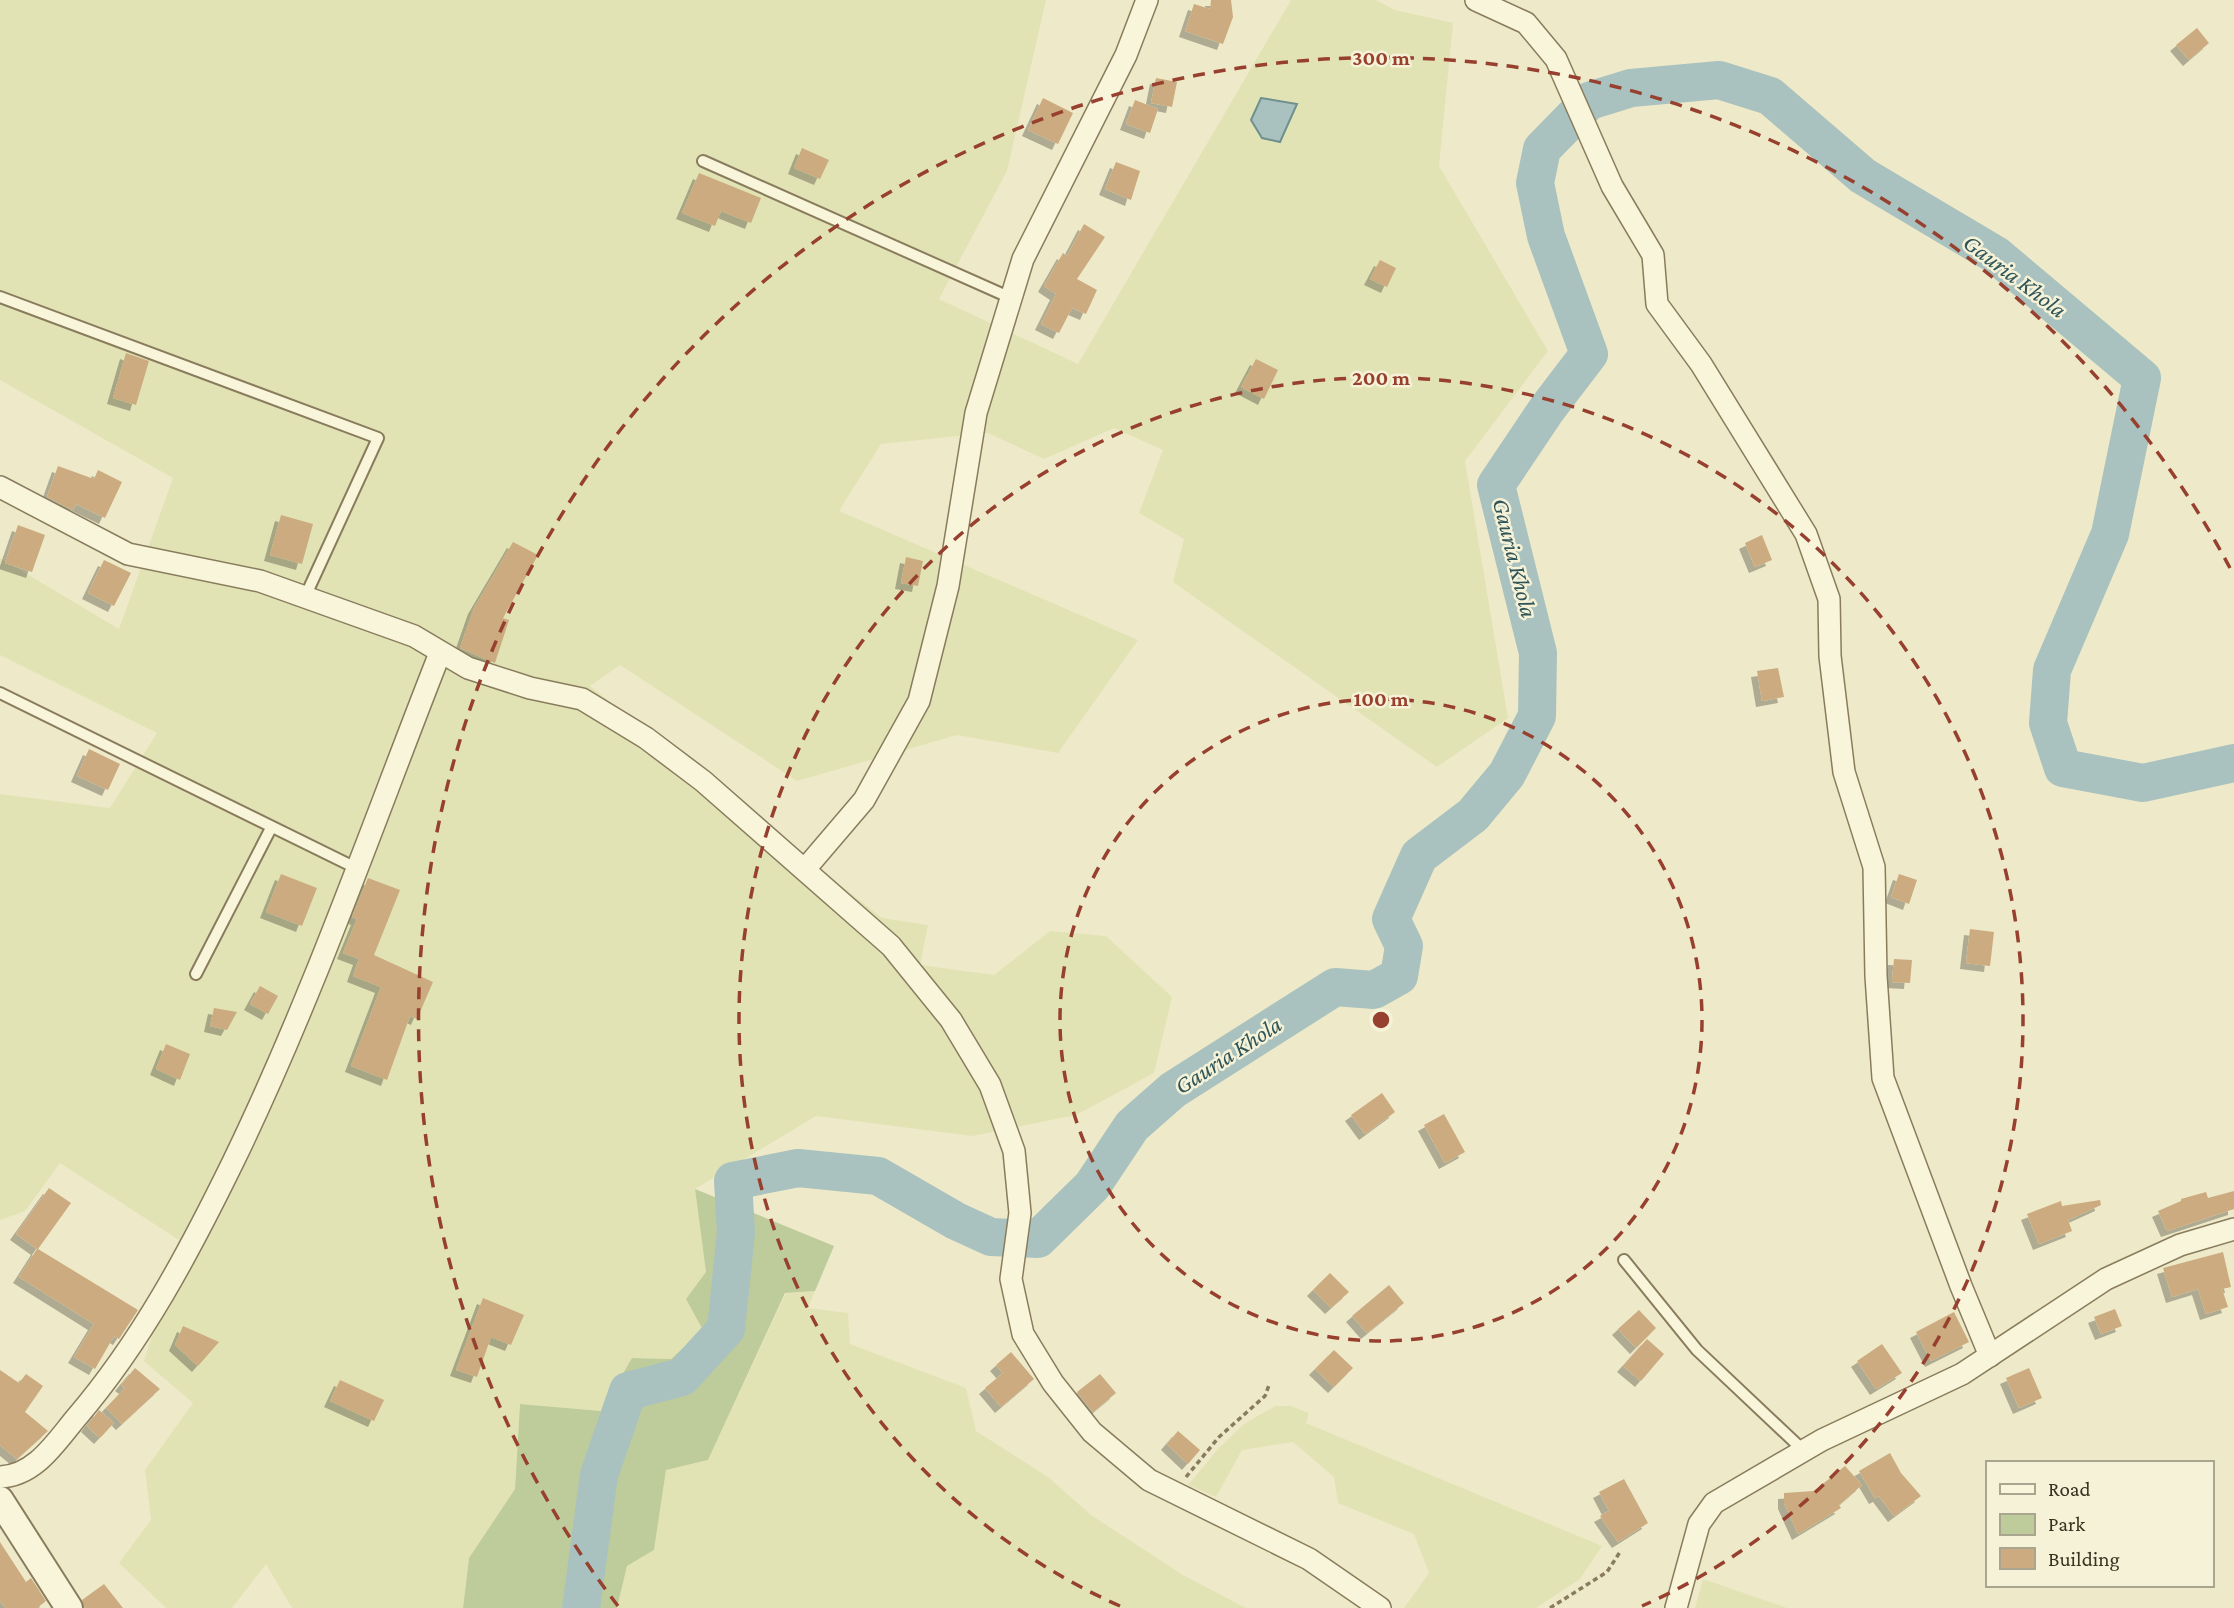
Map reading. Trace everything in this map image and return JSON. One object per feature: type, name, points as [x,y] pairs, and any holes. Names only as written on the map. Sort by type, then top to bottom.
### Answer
[{"type":"street","points":[[806,868],[864,800],[919,701],[948,586],[976,414],[1023,259],[1126,55],[1147,0]]},
{"type":"street","points":[[1476,0],[1527,23],[1556,59],[1612,186],[1653,255],[1657,304],[1702,364],[1806,534],[1829,599],[1830,656],[1844,772],[1874,867],[1875,976],[1883,1078],[1990,1356]]},
{"type":"street","points":[[0,487],[128,554],[260,582],[414,636],[468,668],[503,681],[582,699],[646,738],[694,774],[806,868],[891,946],[951,1020],[990,1085],[1014,1151],[1020,1213],[1011,1279],[1023,1334],[1053,1383],[1092,1432],[1149,1480],[1309,1559],[1380,1608]]},
{"type":"street","points":[[0,1477],[29,1469],[42,1458],[99,1392],[173,1277],[256,1113],[300,1014],[440,653]]},
{"type":"street","points":[[1676,1608],[1699,1524],[1714,1503],[1804,1451],[1919,1392],[1962,1374],[2106,1279],[2180,1245],[2234,1229]]},
{"type":"street","points":[[0,1500],[69,1608]]},
{"type":"lane","points":[[703,161],[1011,298]]},
{"type":"lane","points":[[0,297],[378,438],[305,597]]},
{"type":"lane","points":[[0,693],[356,868]]},
{"type":"lane","points":[[196,974],[271,828]]},
{"type":"lane","points":[[1624,1260],[1697,1350],[1804,1451]]},
{"type":"path","points":[[1174,1492],[1219,1437],[1265,1396],[1269,1385]]},
{"type":"path","points":[[1550,1608],[1607,1572],[1620,1552]]},
{"type":"green space","points":[[0,0],[1046,0],[1007,171],[939,299],[1078,364],[1291,0],[1376,0],[1395,10],[1453,23],[1439,166],[1548,351],[1465,461],[1508,718],[1437,767],[1173,582],[1184,539],[1139,513],[1163,450],[1114,428],[1044,459],[988,433],[881,444],[839,511],[1138,640],[1058,753],[957,735],[797,781],[620,665],[590,686],[882,918],[928,925],[920,965],[994,975],[1050,931],[1106,936],[1172,997],[1154,1073],[1076,1115],[972,1136],[816,1116],[695,1189],[706,1272],[703,1330],[671,1359],[632,1358],[602,1411],[520,1404],[515,1489],[469,1558],[463,1608],[292,1608],[266,1564],[232,1608],[166,1608],[119,1563],[151,1520],[145,1470],[193,1403],[144,1361],[182,1242],[60,1163],[25,1211],[0,1220],[0,794],[110,808],[157,733],[0,655],[0,558],[119,629],[173,478],[0,380]]},
{"type":"green space","points":[[695,1189],[834,1246],[815,1291],[785,1293],[708,1460],[666,1470],[654,1550],[627,1566],[617,1608],[463,1608],[469,1558],[515,1489],[520,1404],[601,1411],[632,1358],[671,1359],[703,1330],[686,1299],[706,1272]]},
{"type":"green space","points":[[815,1291],[808,1308],[848,1313],[850,1344],[966,1388],[976,1431],[1048,1477],[1091,1515],[1183,1575],[1246,1608],[617,1608],[627,1566],[654,1550],[666,1470],[708,1460],[786,1293]]},
{"type":"green space","points":[[1275,1406],[1291,1406],[1309,1413],[1306,1423],[1602,1546],[1580,1579],[1536,1608],[1404,1608],[1429,1573],[1414,1534],[1338,1503],[1334,1477],[1293,1442],[1242,1450],[1216,1497],[1188,1485],[1218,1449],[1244,1424]]},
{"type":"green space","points":[[1703,1579],[1787,1608],[1695,1608]]},
{"type":"water","points":[[1261,98],[1297,104],[1280,142],[1262,138],[1251,120]]},
{"type":"building","points":[[1211,0],[1231,0],[1233,17],[1223,44],[1185,31],[1194,4],[1210,9]]},
{"type":"building","points":[[2197,28],[2209,43],[2189,60],[2176,45]]},
{"type":"building","points":[[1156,78],[1177,82],[1172,107],[1151,103]]},
{"type":"building","points":[[1043,98],[1073,113],[1058,144],[1028,130]]},
{"type":"building","points":[[1135,100],[1158,109],[1150,133],[1126,124]]},
{"type":"building","points":[[802,148],[829,160],[820,179],[794,168]]},
{"type":"building","points":[[1116,162],[1140,171],[1131,200],[1105,189]]},
{"type":"building","points":[[699,173],[761,198],[751,223],[721,211],[715,226],[682,213]]},
{"type":"building","points":[[1084,224],[1105,237],[1077,279],[1097,290],[1086,314],[1072,308],[1059,333],[1041,324],[1056,294],[1044,286],[1063,253],[1067,256]]},
{"type":"building","points":[[1380,260],[1396,268],[1387,287],[1370,279]]},
{"type":"building","points":[[126,353],[149,361],[136,405],[113,398]]},
{"type":"building","points":[[1256,359],[1278,370],[1264,399],[1241,387]]},
{"type":"building","points":[[58,466],[94,479],[98,470],[122,482],[105,518],[76,504],[73,510],[47,497]]},
{"type":"building","points":[[281,515],[313,524],[302,564],[270,555]]},
{"type":"building","points":[[18,525],[45,535],[32,572],[5,563]]},
{"type":"building","points":[[1762,535],[1772,560],[1755,567],[1745,543]]},
{"type":"building","points":[[513,542],[538,555],[503,618],[509,620],[495,663],[460,648],[474,608]]},
{"type":"building","points":[[906,557],[923,561],[918,586],[901,583]]},
{"type":"building","points":[[104,560],[131,573],[114,606],[88,593]]},
{"type":"building","points":[[1778,668],[1784,697],[1762,701],[1757,671]]},
{"type":"building","points":[[89,749],[120,764],[108,790],[77,776]]},
{"type":"building","points":[[281,874],[317,888],[302,926],[266,912]]},
{"type":"building","points":[[1899,874],[1917,880],[1909,904],[1891,897]]},
{"type":"building","points":[[368,878],[400,890],[374,955],[433,982],[417,1019],[410,1016],[387,1080],[351,1066],[381,987],[353,976],[359,959],[343,953],[357,919],[352,917]]},
{"type":"building","points":[[1970,929],[1994,932],[1990,966],[1966,963]]},
{"type":"building","points":[[1894,959],[1912,960],[1910,983],[1892,982]]},
{"type":"building","points":[[260,986],[278,996],[268,1014],[250,1004]]},
{"type":"building","points":[[214,1008],[237,1012],[227,1030],[210,1026]]},
{"type":"building","points":[[166,1044],[190,1054],[180,1080],[156,1069]]},
{"type":"building","points":[[1382,1093],[1395,1112],[1365,1134],[1351,1115]]},
{"type":"building","points":[[1444,1114],[1465,1152],[1445,1163],[1424,1125]]},
{"type":"building","points":[[49,1188],[71,1203],[38,1249],[138,1310],[119,1339],[114,1336],[95,1369],[74,1357],[94,1324],[19,1277],[37,1249],[16,1234]]},
{"type":"building","points":[[2234,1191],[2234,1209],[2167,1231],[2158,1211],[2181,1199],[2206,1192],[2208,1198]]},
{"type":"building","points":[[2100,1200],[2101,1205],[2068,1220],[2072,1231],[2039,1244],[2027,1214],[2061,1201],[2062,1206]]},
{"type":"building","points":[[2223,1252],[2231,1287],[2222,1289],[2228,1307],[2206,1314],[2198,1289],[2172,1297],[2163,1268]]},
{"type":"building","points":[[1330,1273],[1349,1292],[1331,1308],[1313,1290]]},
{"type":"building","points":[[1389,1285],[1404,1303],[1367,1333],[1352,1316]]},
{"type":"building","points":[[483,1298],[524,1315],[511,1345],[491,1337],[477,1377],[456,1370]]},
{"type":"building","points":[[2115,1309],[2122,1326],[2101,1334],[2094,1317]]},
{"type":"building","points":[[1639,1310],[1656,1328],[1636,1348],[1618,1329]]},
{"type":"building","points":[[1954,1312],[1969,1342],[1931,1361],[1916,1332]]},
{"type":"building","points":[[183,1326],[219,1342],[198,1366],[175,1345]]},
{"type":"building","points":[[1647,1339],[1664,1354],[1641,1381],[1623,1366]]},
{"type":"building","points":[[1882,1344],[1902,1373],[1876,1389],[1857,1361]]},
{"type":"building","points":[[1334,1350],[1353,1368],[1334,1387],[1315,1369]]},
{"type":"building","points":[[1011,1352],[1034,1379],[1001,1407],[985,1388],[1003,1373],[996,1365]]},
{"type":"building","points":[[135,1368],[160,1389],[122,1424],[106,1408],[125,1388],[121,1385]]},
{"type":"building","points":[[2029,1368],[2042,1398],[2019,1408],[2006,1378]]},
{"type":"building","points":[[0,1370],[19,1383],[26,1374],[43,1386],[25,1412],[48,1431],[17,1459],[0,1445]]},
{"type":"building","points":[[1100,1374],[1116,1393],[1093,1412],[1077,1392]]},
{"type":"building","points":[[340,1380],[384,1400],[374,1421],[330,1401]]},
{"type":"building","points":[[99,1410],[114,1423],[100,1438],[87,1426]]},
{"type":"building","points":[[1178,1431],[1200,1450],[1188,1464],[1167,1444]]},
{"type":"building","points":[[1890,1453],[1901,1473],[1921,1496],[1894,1516],[1879,1496],[1875,1498],[1859,1471]]},
{"type":"building","points":[[1845,1466],[1862,1485],[1839,1505],[1841,1508],[1798,1534],[1784,1503],[1784,1493],[1814,1491]]},
{"type":"building","points":[[1624,1479],[1648,1523],[1618,1542],[1600,1516],[1609,1511],[1599,1492]]},
{"type":"building","points":[[0,1542],[26,1582],[31,1578],[46,1601],[37,1608],[6,1608],[0,1601]]},
{"type":"building","points":[[104,1584],[123,1608],[85,1608],[82,1600]]},
{"type":"waterway","name":"Gauria Khola","points":[[581,1608],[599,1475],[628,1391],[682,1377],[726,1329],[736,1233],[733,1181],[798,1168],[878,1176],[956,1221],[991,1237],[1038,1239],[1092,1186],[1132,1126],[1173,1090],[1335,987],[1374,990],[1399,976],[1404,946],[1391,919],[1419,856],[1473,815],[1507,774],[1537,716],[1538,653],[1496,485],[1547,409],[1589,354],[1546,236],[1535,183],[1542,149],[1589,101],[1631,88],[1719,80],[1770,96],[1863,176],[1996,255],[2142,378],[2110,534],[2052,670],[2048,723],[2063,768],[2143,783],[2234,763]]}]
